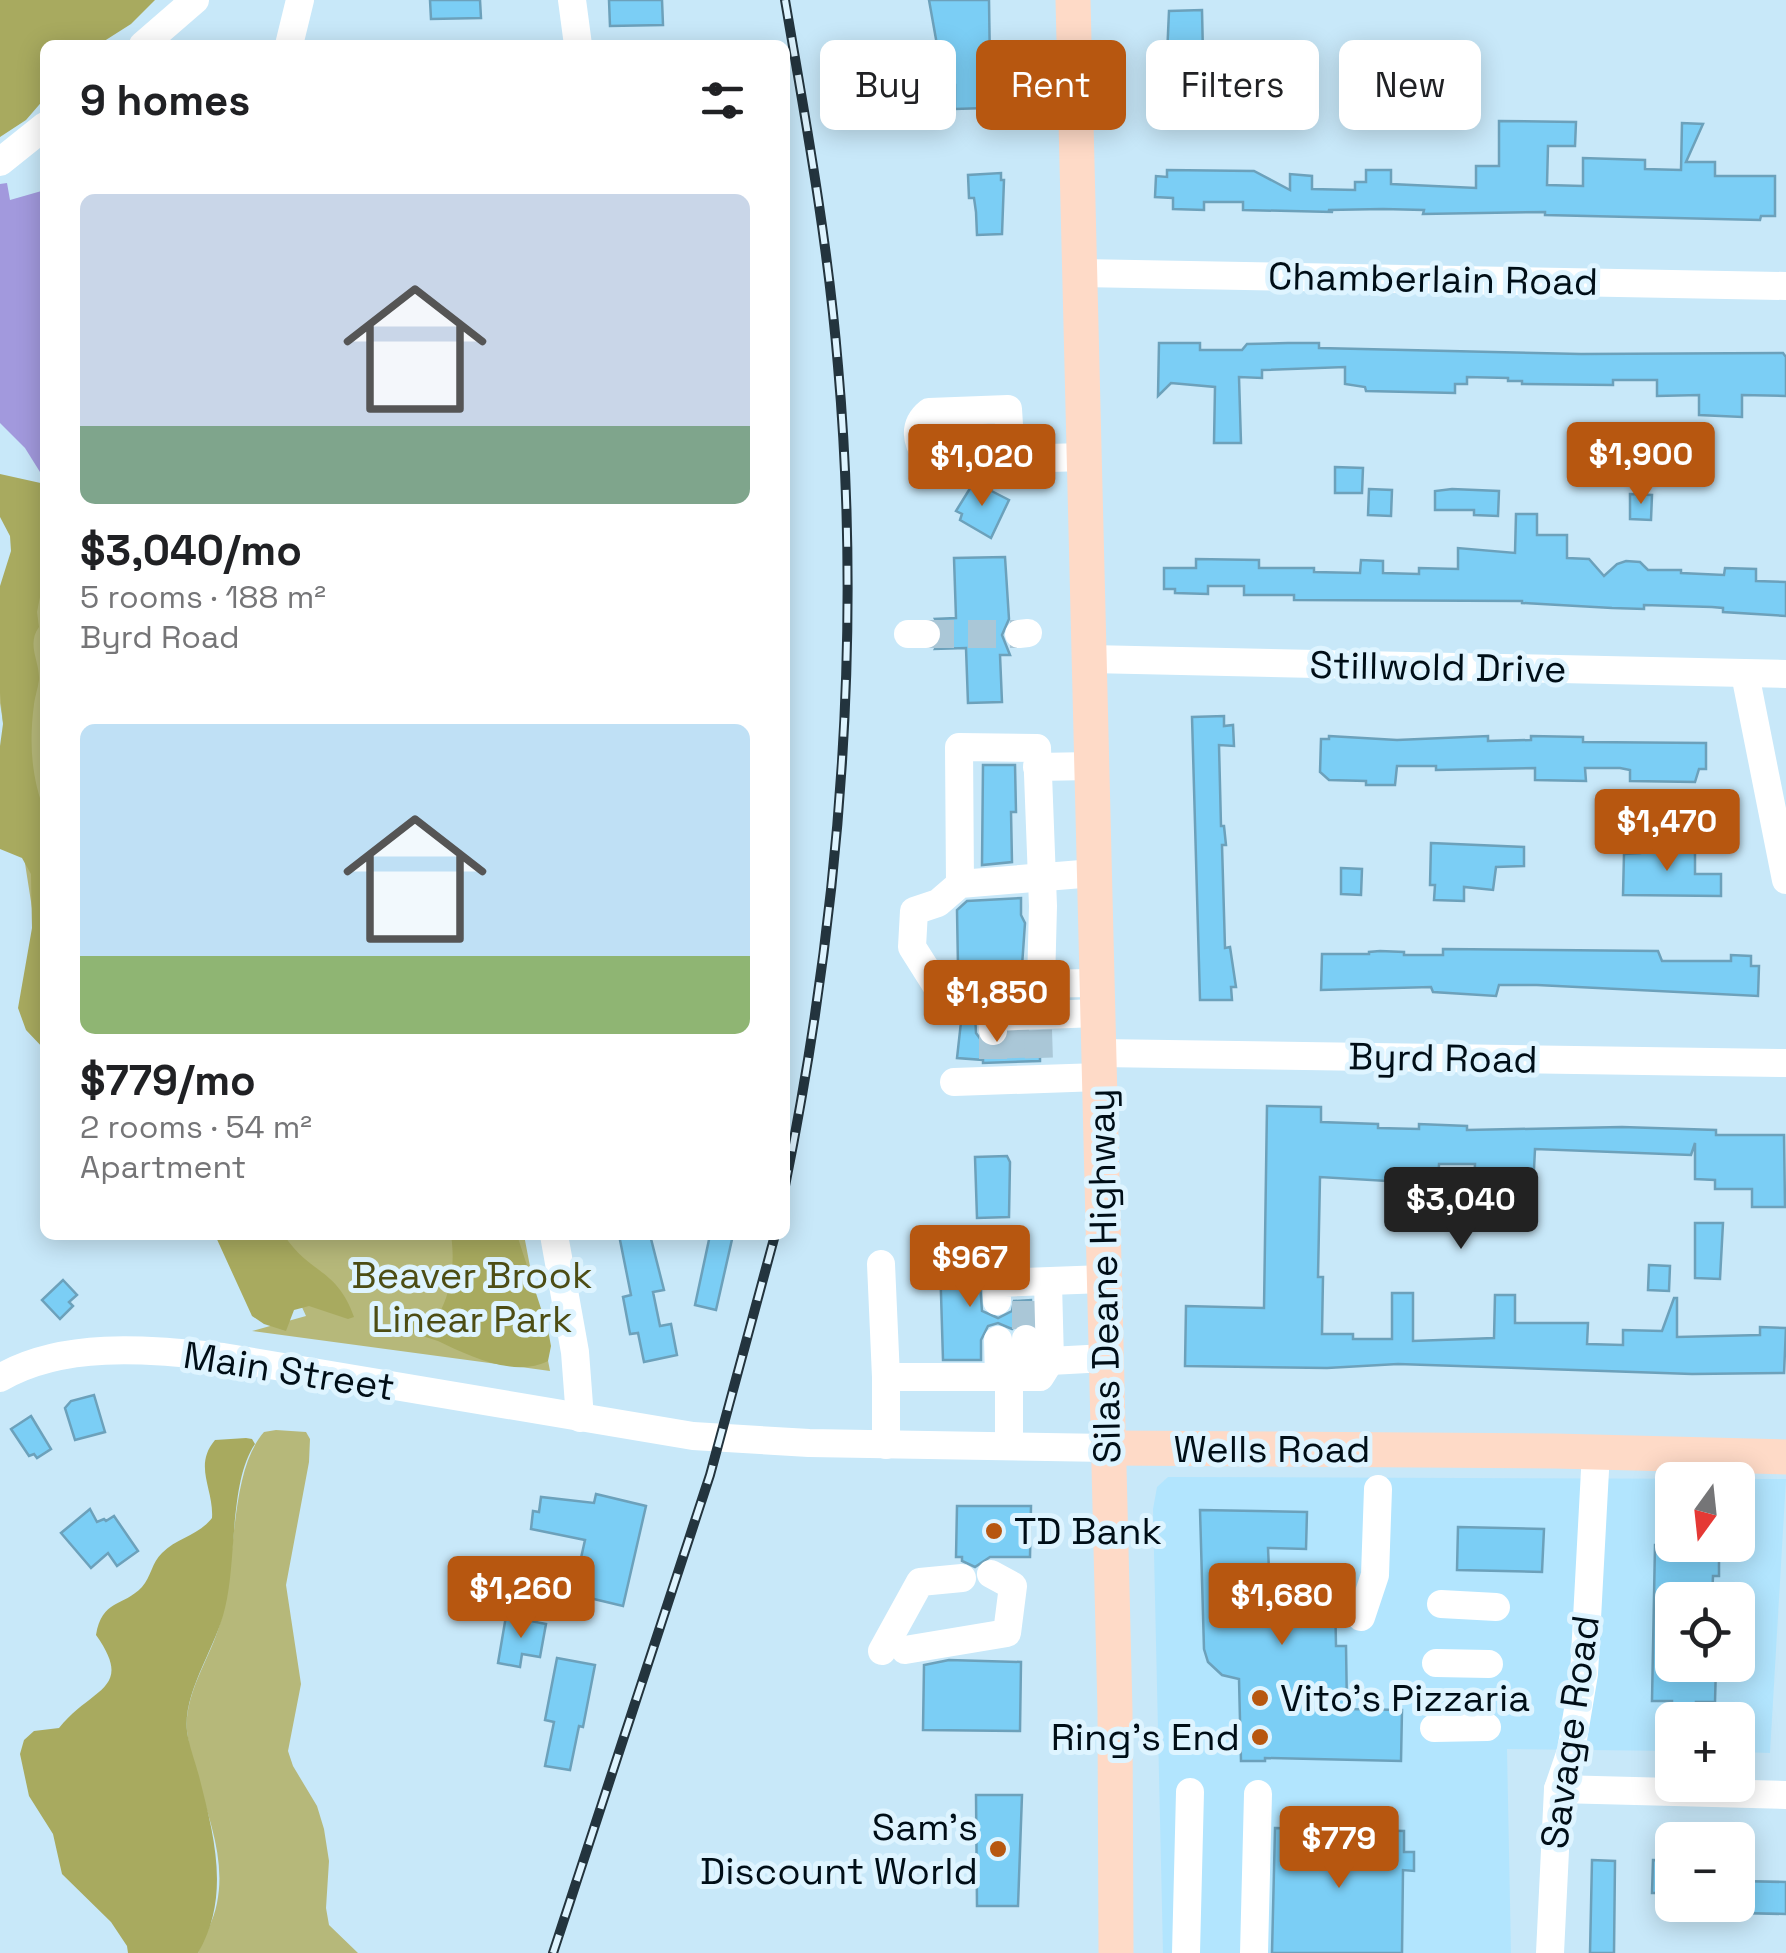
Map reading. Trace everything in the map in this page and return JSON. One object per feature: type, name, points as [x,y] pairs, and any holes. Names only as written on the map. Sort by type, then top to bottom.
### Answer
[{"type":"main road","name":"Silas Deane Highway","points":[[1073,0],[1115,1710],[1116,1953]]},
{"type":"main road","name":"Wells Road","points":[[1108,1448],[1786,1457]]},
{"type":"street","points":[[149,40],[195,0]]},
{"type":"street","points":[[291,40],[300,0]]},
{"type":"street","points":[[572,0],[577,40]]},
{"type":"street","points":[[21,155],[40,132]]},
{"type":"street","name":"Chamberlain Road","points":[[1080,273],[1786,286]]},
{"type":"street","points":[[1011,456],[1084,457]]},
{"type":"street","name":"Stillwold Drive","points":[[1090,659],[1786,674]]},
{"type":"street","points":[[1744,674],[1786,880]]},
{"type":"street","points":[[960,884],[959,747],[1037,748],[1041,984]]},
{"type":"street","points":[[1037,767],[1092,766]]},
{"type":"street","points":[[1094,873],[960,884],[938,904],[914,910],[912,947],[936,985],[1041,984],[1098,998]]},
{"type":"street","points":[[1019,1024],[1098,998]]},
{"type":"street","name":"Byrd Road","points":[[954,1082],[1016,1071],[1099,1065],[1786,1063]]},
{"type":"street","points":[[555,1240],[575,1352],[580,1418]]},
{"type":"street","points":[[881,1264],[886,1444]]},
{"type":"street","points":[[997,1301],[996,1283],[1033,1289],[1104,1280]]},
{"type":"street","points":[[886,1377],[1040,1377],[1050,1360],[1033,1289]]},
{"type":"street","points":[[1009,1446],[1012,1339]]},
{"type":"street","name":"Main Street","points":[[0,1378],[18,1368],[80,1354],[175,1352],[580,1418]]},
{"type":"street","points":[[1050,1360],[1106,1358]]},
{"type":"street","name":"Wells Road","points":[[580,1418],[721,1439],[1108,1448]]},
{"type":"street","name":"Savage Road","points":[[1550,1953],[1558,1789],[1570,1751],[1584,1674],[1596,1452]]},
{"type":"street","points":[[1360,1617],[1375,1575],[1378,1489]]},
{"type":"street","points":[[962,1578],[920,1582],[894,1651],[1007,1633],[1013,1586],[990,1574]]},
{"type":"street","points":[[1441,1604],[1496,1607]]},
{"type":"street","points":[[1436,1663],[1489,1664]]},
{"type":"street","points":[[1434,1728],[1487,1727]]},
{"type":"street","points":[[1558,1789],[1786,1796]]},
{"type":"street","points":[[1186,1953],[1190,1792]]},
{"type":"street","points":[[1254,1953],[1258,1794]]},
{"type":"shaded area","points":[[7,183],[10,200],[40,191],[40,472],[25,448],[0,423],[0,184]]},
{"type":"shaded area","points":[[1168,1477],[1655,1479],[1655,1562],[1755,1562],[1755,1479],[1786,1479],[1770,1753],[1755,1753],[1755,1702],[1655,1702],[1655,1751],[1507,1749],[1511,1953],[1163,1953],[1153,1509],[1157,1487]]},
{"type":"green space","points":[[0,0],[155,0],[131,24],[106,40],[40,40],[40,104],[26,120],[0,137]]},
{"type":"green space","points":[[0,474],[40,483],[39,627],[34,640],[39,680],[32,746],[40,796],[40,1045],[26,1030],[18,1008],[32,928],[31,874],[22,858],[0,849],[0,586],[11,551],[10,536],[0,517]]},
{"type":"green space","points":[[40,524],[40,926],[34,921],[0,683]]},
{"type":"green space","points":[[217,1240],[287,1240],[339,1289],[354,1317],[348,1319],[309,1306],[294,1310],[286,1331],[252,1316]]},
{"type":"green space","name":"Beaver Brook Linear Park","points":[[271,1240],[525,1240],[550,1371],[252,1331],[306,1316]]},
{"type":"green space","points":[[452,1240],[519,1240],[548,1330],[548,1361],[521,1367],[492,1363],[407,1330],[408,1322],[439,1314],[447,1295]]},
{"type":"green space","points":[[264,1432],[306,1432],[310,1439],[286,1585],[301,1684],[288,1751],[317,1806],[324,1829],[329,1861],[329,1925],[358,1953],[198,1953],[216,1909],[218,1859],[191,1752],[187,1718],[224,1607],[244,1473]]},
{"type":"green space","points":[[246,1438],[255,1444],[237,1500],[225,1608],[187,1716],[188,1737],[214,1843],[214,1910],[198,1953],[128,1953],[111,1922],[62,1874],[53,1834],[29,1796],[20,1754],[24,1740],[34,1731],[59,1728],[104,1687],[111,1667],[96,1635],[103,1615],[142,1587],[162,1553],[212,1518],[205,1468],[209,1450],[215,1440]]},
{"type":"building","points":[[430,0],[480,0],[481,18],[431,19]]},
{"type":"building","points":[[609,0],[662,0],[663,25],[610,26]]},
{"type":"building","points":[[929,0],[989,0],[990,40],[976,40],[976,108],[956,109],[956,40],[936,40]]},
{"type":"building","points":[[1202,10],[1203,40],[1168,40],[1169,11]]},
{"type":"building","points":[[1499,121],[1576,122],[1575,146],[1548,146],[1547,185],[1583,186],[1583,158],[1645,160],[1645,169],[1681,170],[1682,123],[1703,124],[1686,162],[1715,162],[1715,176],[1775,176],[1775,216],[1761,216],[1760,220],[1545,212],[1243,210],[1243,202],[1204,202],[1204,210],[1173,209],[1173,198],[1155,197],[1156,176],[1167,177],[1167,170],[1254,171],[1290,190],[1290,174],[1312,176],[1312,189],[1355,190],[1355,182],[1366,182],[1366,170],[1391,170],[1391,184],[1476,188],[1476,166],[1499,166]]},
{"type":"building","points":[[1001,173],[1002,234],[977,235],[968,175]]},
{"type":"building","points":[[1159,343],[1200,343],[1200,350],[1242,350],[1247,344],[1319,343],[1319,348],[1581,354],[1783,353],[1786,396],[1742,395],[1742,417],[1699,415],[1699,395],[1657,396],[1657,380],[1613,380],[1613,385],[1522,384],[1508,378],[1467,377],[1467,384],[1455,384],[1455,393],[1366,391],[1365,387],[1345,384],[1345,367],[1262,370],[1262,378],[1239,377],[1241,443],[1214,443],[1215,387],[1171,383],[1158,396]]},
{"type":"building","points":[[1335,467],[1363,468],[1362,493],[1335,493]]},
{"type":"building","points":[[974,482],[1009,500],[991,538],[960,520],[962,514],[956,511]]},
{"type":"building","points":[[1369,489],[1392,490],[1391,516],[1368,515]]},
{"type":"building","points":[[1435,491],[1499,491],[1498,516],[1474,515],[1474,510],[1435,510]]},
{"type":"building","points":[[1630,494],[1652,495],[1651,520],[1630,519]]},
{"type":"building","points":[[1516,514],[1537,514],[1537,535],[1567,535],[1567,558],[1589,559],[1604,576],[1626,561],[1640,562],[1648,570],[1681,573],[1724,575],[1725,568],[1756,569],[1756,581],[1786,582],[1786,616],[1723,612],[1723,608],[1712,607],[1644,605],[1644,609],[1522,601],[1294,600],[1294,595],[1244,595],[1244,586],[1208,586],[1208,594],[1164,589],[1164,568],[1196,568],[1196,559],[1259,560],[1259,568],[1314,568],[1314,572],[1360,573],[1361,560],[1383,561],[1383,573],[1419,574],[1419,568],[1458,569],[1458,548],[1515,553]]},
{"type":"building","points":[[1005,557],[1009,619],[1002,635],[1010,655],[1000,655],[1002,702],[968,703],[966,648],[935,649],[943,633],[935,619],[956,618],[954,558]]},
{"type":"building","points":[[1224,716],[1224,726],[1233,725],[1234,746],[1219,745],[1221,826],[1226,845],[1222,845],[1225,948],[1230,947],[1236,987],[1231,987],[1232,1000],[1200,1000],[1192,717]]},
{"type":"building","points":[[1329,736],[1397,740],[1488,736],[1488,741],[1531,740],[1531,736],[1583,737],[1583,742],[1706,743],[1706,769],[1699,769],[1695,782],[1630,781],[1630,770],[1585,768],[1586,781],[1535,780],[1535,768],[1436,770],[1436,766],[1397,766],[1395,785],[1366,785],[1366,781],[1329,780],[1320,772],[1321,739]]},
{"type":"building","points":[[983,765],[1015,765],[1012,862],[982,865]]},
{"type":"building","points":[[1431,843],[1524,847],[1524,866],[1496,867],[1493,890],[1464,887],[1464,901],[1434,900],[1435,885],[1430,885]]},
{"type":"building","points":[[1640,848],[1695,848],[1695,874],[1721,874],[1721,896],[1623,895],[1624,854],[1640,853]]},
{"type":"building","points":[[1341,868],[1362,869],[1361,895],[1341,894]]},
{"type":"building","points":[[1021,898],[1025,923],[1022,966],[958,967],[957,910],[967,901]]},
{"type":"building","points":[[1443,949],[1658,951],[1662,961],[1731,961],[1731,955],[1751,956],[1751,966],[1759,966],[1758,996],[1537,985],[1499,985],[1496,996],[1433,992],[1431,987],[1321,990],[1322,954],[1380,951],[1443,955]]},
{"type":"building","points":[[962,1013],[975,1014],[976,1033],[986,1047],[1002,1046],[1010,1034],[1040,1033],[1040,1061],[983,1063],[957,1058]]},
{"type":"building","points":[[1267,1106],[1321,1107],[1321,1122],[1378,1124],[1378,1128],[1419,1129],[1419,1124],[1467,1126],[1467,1130],[1622,1127],[1716,1130],[1716,1135],[1784,1135],[1785,1207],[1752,1207],[1752,1189],[1715,1189],[1715,1180],[1695,1179],[1695,1143],[1691,1155],[1535,1149],[1534,1169],[1525,1169],[1525,1181],[1474,1181],[1475,1164],[1439,1164],[1438,1184],[1320,1177],[1318,1277],[1323,1277],[1322,1334],[1392,1339],[1392,1293],[1413,1293],[1413,1341],[1494,1338],[1495,1295],[1515,1295],[1515,1323],[1588,1323],[1587,1344],[1623,1345],[1623,1330],[1662,1331],[1677,1298],[1677,1337],[1760,1335],[1760,1327],[1786,1328],[1784,1373],[1692,1374],[1398,1364],[1327,1368],[1185,1366],[1186,1306],[1264,1308]]},
{"type":"building","points":[[1007,1156],[1009,1217],[977,1218],[975,1157]]},
{"type":"building","points":[[1695,1223],[1723,1223],[1720,1279],[1695,1278]]},
{"type":"building","points":[[620,1240],[651,1240],[664,1290],[653,1292],[660,1326],[671,1324],[677,1355],[644,1362],[638,1333],[630,1334],[623,1297],[631,1295]]},
{"type":"building","points":[[709,1240],[732,1240],[716,1310],[695,1305]]},
{"type":"building","points":[[984,1260],[980,1283],[982,1311],[998,1318],[1012,1311],[1014,1301],[1031,1300],[1032,1323],[1018,1323],[1012,1329],[998,1323],[988,1326],[981,1340],[981,1360],[943,1360],[940,1261]]},
{"type":"building","points":[[1649,1265],[1670,1266],[1669,1291],[1648,1290]]},
{"type":"building","points":[[63,1280],[77,1295],[69,1302],[73,1306],[60,1319],[42,1300]]},
{"type":"building","points":[[94,1395],[105,1432],[75,1440],[65,1408],[71,1401]]},
{"type":"building","points":[[31,1416],[51,1449],[37,1458],[34,1454],[29,1456],[11,1429]]},
{"type":"building","points":[[596,1494],[646,1506],[623,1606],[573,1594],[585,1540],[531,1529],[533,1511],[539,1512],[541,1497],[594,1503]]},
{"type":"building","points":[[957,1506],[1031,1506],[1030,1557],[990,1557],[975,1567],[956,1557]]},
{"type":"building","points":[[90,1509],[97,1522],[114,1516],[138,1551],[117,1566],[108,1553],[91,1568],[61,1533]]},
{"type":"building","points":[[1200,1510],[1307,1512],[1306,1549],[1268,1548],[1270,1593],[1335,1594],[1336,1646],[1346,1646],[1347,1709],[1402,1710],[1401,1761],[1241,1761],[1239,1679],[1222,1675],[1208,1662],[1204,1649]]},
{"type":"building","points":[[1458,1527],[1544,1529],[1542,1572],[1457,1570]]},
{"type":"building","points":[[1655,1545],[1655,1562],[1719,1562],[1719,1576],[1713,1576],[1713,1582],[1655,1582],[1655,1682],[1716,1682],[1715,1702],[1652,1701]]},
{"type":"building","points":[[506,1616],[546,1624],[540,1657],[522,1654],[520,1667],[498,1663]]},
{"type":"building","points":[[557,1658],[595,1665],[570,1770],[545,1766],[554,1722],[545,1720]]},
{"type":"building","points":[[949,1660],[1021,1662],[1020,1731],[923,1730],[924,1665]]},
{"type":"building","points":[[976,1795],[1022,1795],[1018,1906],[977,1906]]},
{"type":"building","points":[[1275,1828],[1404,1831],[1404,1852],[1414,1852],[1414,1871],[1403,1870],[1402,1953],[1272,1953]]},
{"type":"building","points":[[1592,1860],[1615,1861],[1614,1953],[1590,1953]]},
{"type":"building","points":[[1653,1860],[1655,1860],[1655,1893]]},
{"type":"building","points":[[1755,1881],[1786,1882],[1786,1914],[1755,1913]]},
{"type":"tunnel","points":[[926,634],[1019,634]]},
{"type":"tunnel","points":[[1015,1030],[1016,1062]]},
{"type":"tunnel","points":[[1038,1030],[1039,1062]]},
{"type":"tunnel","points":[[993,1031],[993,1062]]},
{"type":"tunnel","points":[[1026,1301],[1026,1339]]},
{"type":"railway","points":[[785,0],[834,320],[845,468],[847,571],[841,778],[832,880],[790,1159]]},
{"type":"railway","points":[[553,1953],[710,1475],[774,1240]]},
{"type":"place","name":"TD Bank","points":[[994,1531]]},
{"type":"place","name":"Vito's Pizzaria","points":[[1260,1698]]},
{"type":"place","name":"Ring's End","points":[[1260,1737]]},
{"type":"place","name":"Sam's Discount World","points":[[998,1849]]}]
